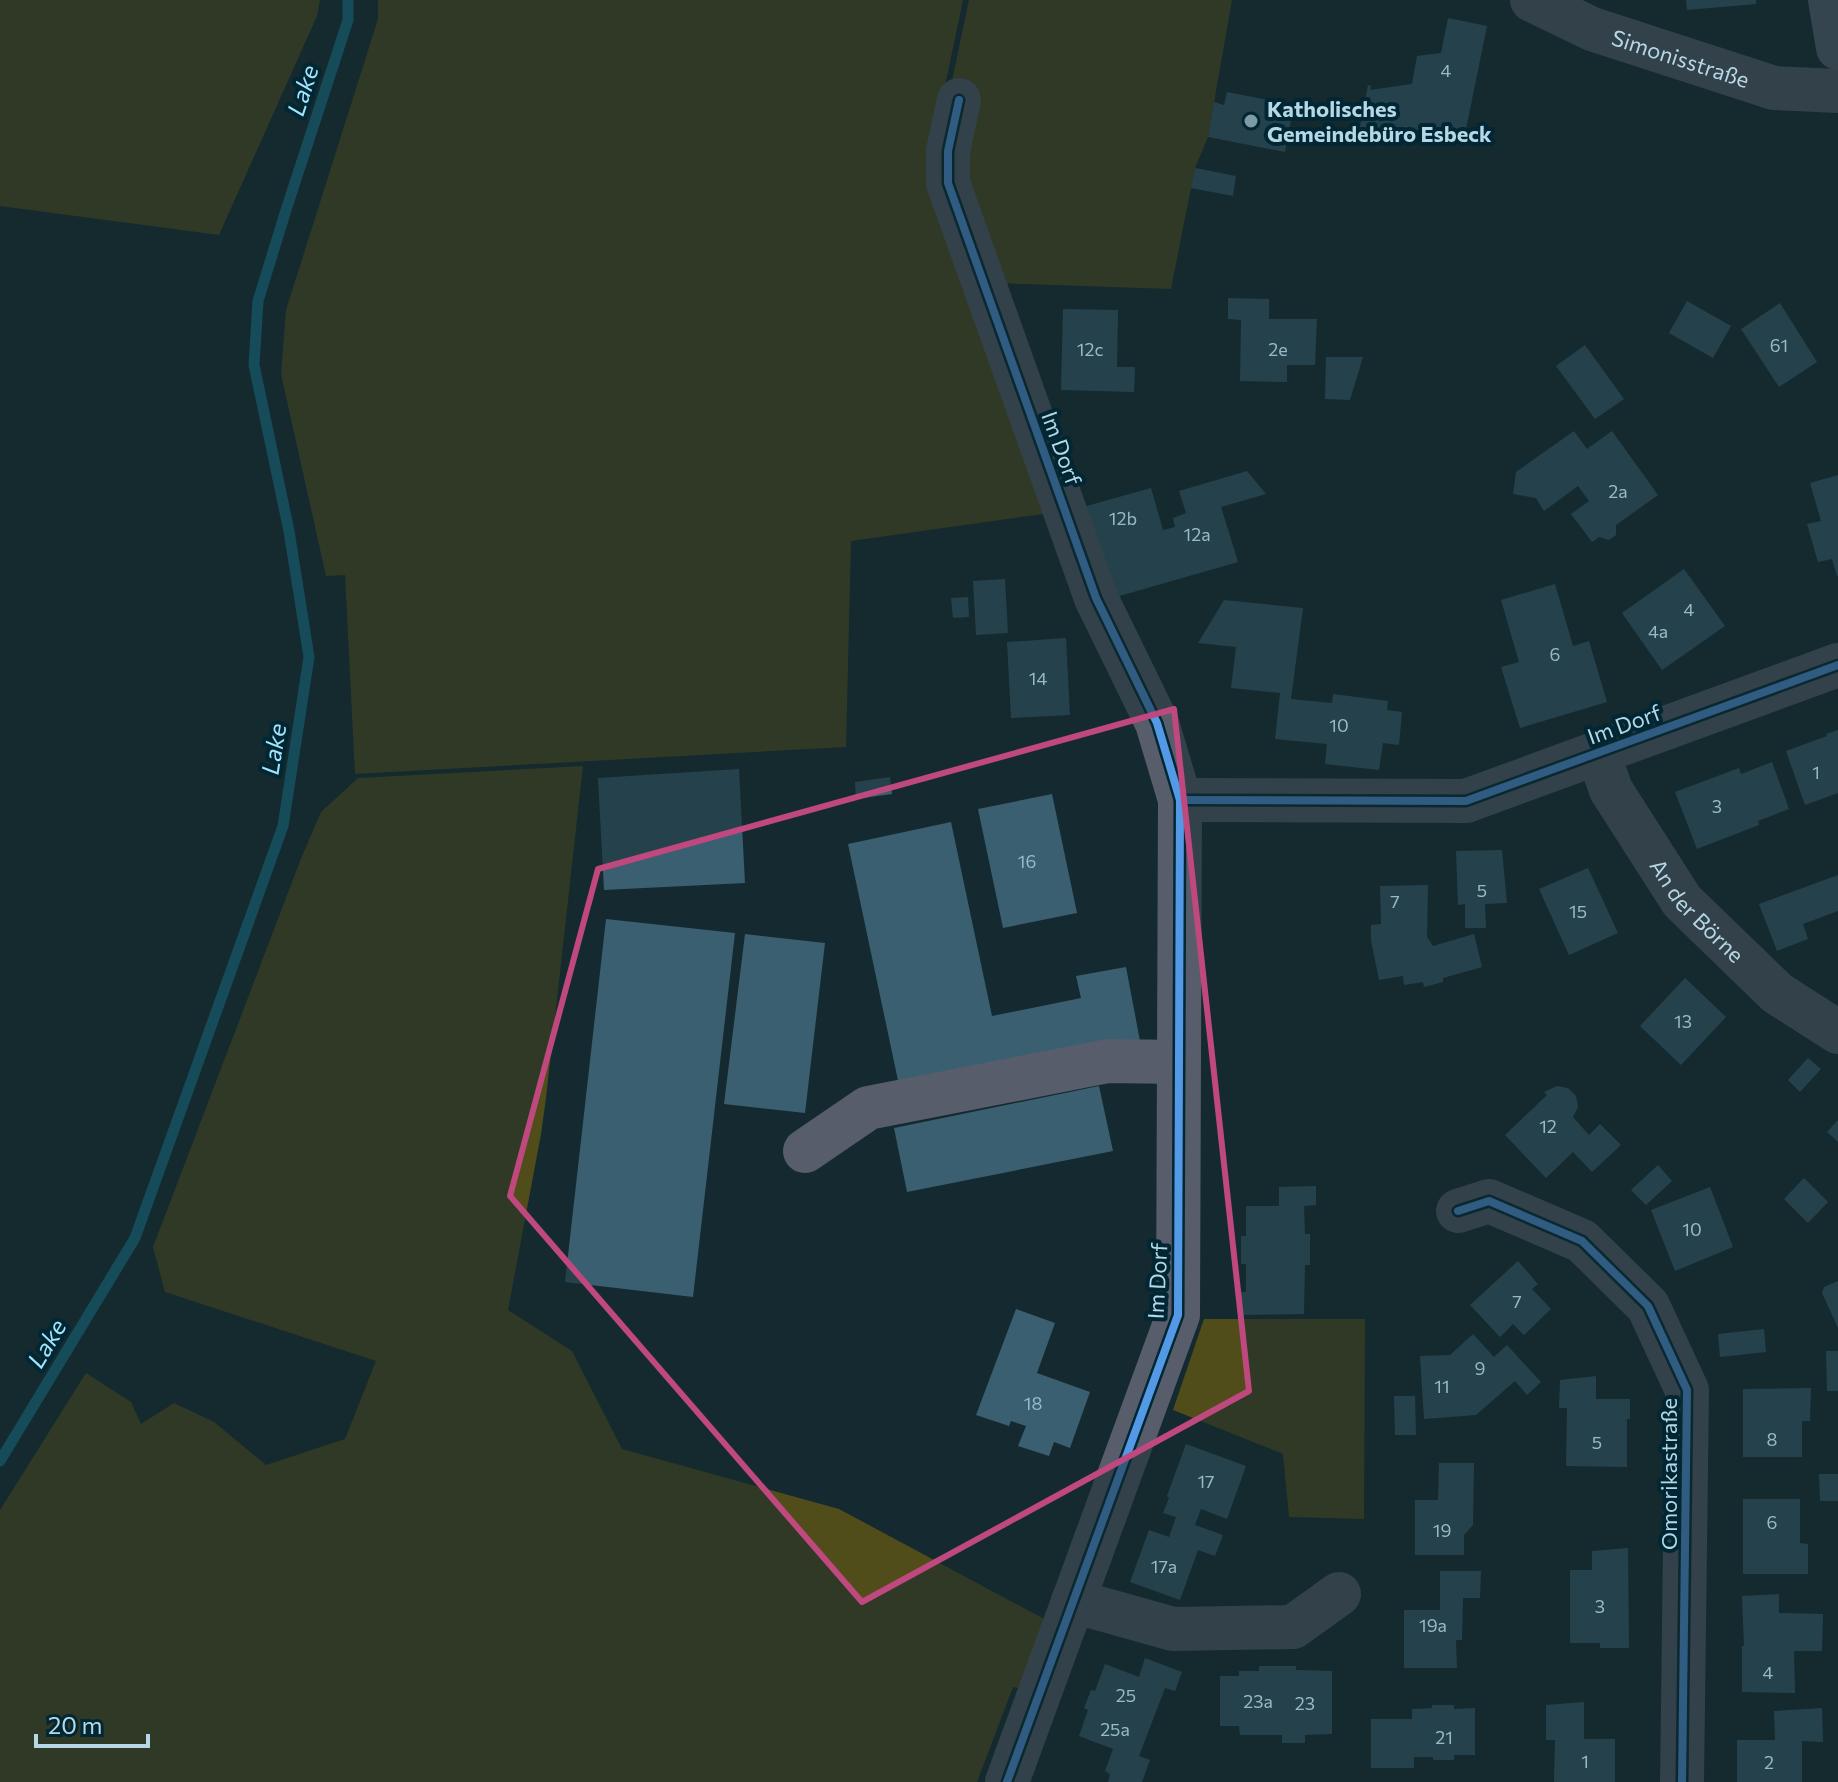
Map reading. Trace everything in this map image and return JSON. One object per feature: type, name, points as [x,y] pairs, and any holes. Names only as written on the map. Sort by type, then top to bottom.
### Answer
[{"type":"main road","points":[[1830,0],[1838,48]]},
{"type":"street","name":"Simonisstraße","points":[[1532,0],[1592,29],[1774,88],[1838,91]]},
{"type":"street","name":"Im Dorf","points":[[959,100],[948,151],[948,183],[1096,598],[1157,723],[1180,800],[1178,1315],[1007,1782]]},
{"type":"street","name":"Im Dorf","points":[[1180,800],[1466,801],[1838,665]]},
{"type":"street","name":"An der Börne","points":[[1598,753],[1611,790],[1682,901],[1777,993],[1838,1032]]},
{"type":"street","points":[[805,1151],[868,1108],[1108,1061],[1179,1062]]},
{"type":"street","name":"Omorikastraße","points":[[1458,1211],[1489,1201],[1582,1241],[1648,1306],[1687,1390],[1682,1782]]},
{"type":"street","points":[[1073,1601],[1173,1629],[1293,1627],[1339,1594]]},
{"type":"highlighted area","points":[[1174,709],[1249,1391],[862,1602],[510,1196],[598,869]]},
{"type":"shaded area","points":[[0,0],[320,0],[317,16],[219,235],[0,206]]},
{"type":"shaded area","points":[[378,0],[963,0],[927,172],[1050,513],[851,541],[846,747],[355,774],[345,575],[326,576],[281,374],[286,310],[378,19]]},
{"type":"shaded area","points":[[969,0],[1232,0],[1208,137],[1195,168],[1171,289],[996,283],[946,109]]},
{"type":"shaded area","points":[[583,766],[546,1098],[508,1310],[572,1351],[622,1449],[839,1509],[1048,1621],[1022,1689],[1013,1687],[977,1782],[0,1782],[0,1510],[86,1373],[131,1402],[141,1424],[174,1403],[214,1422],[266,1465],[345,1439],[376,1361],[165,1292],[153,1247],[321,812],[358,778]]},
{"type":"shaded area","points":[[1204,1319],[1365,1319],[1364,1519],[1289,1517],[1283,1454],[1173,1410]]},
{"type":"building","points":[[1686,0],[1756,0],[1756,4],[1687,10]]},
{"type":"building","points":[[1448,18],[1487,26],[1465,134],[1437,128],[1434,142],[1360,127],[1368,85],[1371,86],[1370,90],[1412,84],[1417,56],[1441,53]]},
{"type":"building","name":"Katholisches Gemeindebüro Esbeck","points":[[1227,92],[1294,105],[1285,152],[1208,137],[1214,102],[1224,105]]},
{"type":"building","points":[[1195,168],[1236,176],[1233,196],[1191,188]]},
{"type":"building","points":[[1228,298],[1269,299],[1269,319],[1317,319],[1315,365],[1287,365],[1287,382],[1240,381],[1241,320],[1228,319]]},
{"type":"building","points":[[1687,301],[1731,326],[1713,358],[1669,333]]},
{"type":"building","points":[[1780,303],[1817,362],[1779,387],[1741,329]]},
{"type":"building","points":[[1063,309],[1118,310],[1117,367],[1135,367],[1134,392],[1061,390]]},
{"type":"building","points":[[1585,345],[1624,399],[1595,419],[1556,366]]},
{"type":"building","points":[[1326,357],[1363,357],[1350,400],[1325,399]]},
{"type":"building","points":[[1574,431],[1587,449],[1612,431],[1658,495],[1616,525],[1616,535],[1609,540],[1599,537],[1592,542],[1571,514],[1589,501],[1578,486],[1544,511],[1536,498],[1513,494],[1516,472]]},
{"type":"building","points":[[1247,471],[1266,494],[1221,507],[1238,562],[1109,599],[1083,507],[1151,488],[1163,530],[1175,527],[1173,518],[1186,513],[1179,491]]},
{"type":"building","points":[[1838,475],[1837,576],[1832,559],[1818,562],[1807,524],[1821,521],[1810,483]]},
{"type":"building","points":[[1684,569],[1725,626],[1662,670],[1622,613]]},
{"type":"building","points":[[1005,579],[1008,633],[976,635],[973,581]]},
{"type":"building","points":[[1555,584],[1573,646],[1589,641],[1607,702],[1520,728],[1501,667],[1519,662],[1501,600]]},
{"type":"building","points":[[968,597],[969,617],[953,618],[951,598]]},
{"type":"building","points":[[1224,600],[1303,608],[1291,699],[1332,703],[1333,694],[1388,701],[1387,710],[1402,712],[1399,745],[1383,743],[1379,770],[1325,764],[1327,744],[1275,739],[1280,693],[1231,688],[1236,647],[1198,643]]},
{"type":"building","points":[[1066,638],[1070,715],[1011,718],[1007,642]]},
{"type":"building","points":[[1838,730],[1838,793],[1805,805],[1786,751]]},
{"type":"building","points":[[1772,762],[1789,809],[1758,821],[1759,825],[1697,849],[1675,792],[1739,768],[1741,774]]},
{"type":"building","points":[[739,769],[745,883],[604,890],[598,778]]},
{"type":"building","points":[[890,777],[892,794],[856,799],[855,782]]},
{"type":"building","points":[[1052,794],[1077,913],[1003,928],[978,809]]},
{"type":"building","points":[[951,822],[992,1016],[1081,998],[1076,976],[1126,967],[1140,1041],[900,1090],[848,844]]},
{"type":"building","points":[[1502,850],[1507,903],[1485,904],[1486,928],[1465,928],[1465,904],[1458,905],[1456,851]]},
{"type":"building","points":[[1588,868],[1618,933],[1569,955],[1539,889]]},
{"type":"building","points":[[1838,875],[1838,911],[1803,924],[1808,939],[1777,951],[1759,904]]},
{"type":"building","points":[[1428,885],[1427,937],[1433,946],[1474,934],[1482,967],[1424,987],[1423,982],[1404,985],[1403,976],[1379,980],[1371,925],[1381,924],[1380,886]]},
{"type":"building","points":[[606,919],[735,933],[693,1297],[565,1282]]},
{"type":"building","points":[[745,934],[825,943],[805,1113],[724,1104]]},
{"type":"building","points":[[1685,978],[1726,1017],[1681,1065],[1640,1026]]},
{"type":"building","points":[[1808,1058],[1821,1069],[1800,1092],[1788,1080]]},
{"type":"building","points":[[1099,1086],[1113,1151],[907,1192],[894,1128]]},
{"type":"building","points":[[1557,1086],[1568,1088],[1576,1096],[1578,1107],[1573,1117],[1589,1135],[1600,1124],[1621,1145],[1592,1172],[1573,1152],[1546,1178],[1505,1135],[1547,1095],[1544,1092]]},
{"type":"building","points":[[1838,1120],[1838,1142],[1827,1132]]},
{"type":"building","points":[[1658,1165],[1672,1181],[1646,1205],[1631,1190]]},
{"type":"building","points":[[1804,1178],[1828,1202],[1808,1223],[1784,1199]]},
{"type":"building","points":[[1316,1186],[1316,1205],[1304,1206],[1305,1234],[1310,1234],[1310,1265],[1305,1265],[1304,1314],[1238,1315],[1238,1292],[1246,1292],[1246,1264],[1241,1264],[1241,1236],[1246,1236],[1246,1206],[1279,1206],[1279,1187]]},
{"type":"building","points":[[1710,1187],[1733,1247],[1675,1271],[1651,1210]]},
{"type":"building","points":[[1518,1261],[1538,1284],[1532,1289],[1551,1309],[1524,1335],[1513,1324],[1500,1337],[1470,1305]]},
{"type":"building","points":[[1838,1281],[1838,1328],[1822,1293],[1824,1287]]},
{"type":"building","points":[[1016,1309],[1055,1323],[1037,1373],[1090,1392],[1070,1448],[1054,1442],[1049,1456],[1018,1446],[1026,1426],[1011,1421],[1009,1426],[976,1415]]},
{"type":"building","points":[[1764,1329],[1766,1352],[1720,1357],[1718,1334]]},
{"type":"building","points":[[1473,1334],[1494,1357],[1507,1345],[1541,1382],[1527,1395],[1515,1381],[1476,1415],[1424,1419],[1420,1356],[1450,1355]]},
{"type":"building","points":[[1826,1351],[1838,1351],[1838,1391],[1827,1391]]},
{"type":"building","points":[[1596,1376],[1596,1399],[1630,1399],[1627,1467],[1566,1466],[1567,1408],[1559,1408],[1560,1380]]},
{"type":"building","points":[[1811,1388],[1810,1421],[1802,1421],[1802,1457],[1743,1457],[1743,1389]]},
{"type":"building","points":[[1394,1396],[1415,1396],[1416,1435],[1395,1435]]},
{"type":"building","points":[[1186,1444],[1246,1466],[1227,1519],[1201,1509],[1195,1525],[1223,1535],[1215,1556],[1198,1550],[1180,1600],[1130,1582],[1149,1530],[1169,1537],[1176,1517],[1163,1513]]},
{"type":"building","points":[[1439,1463],[1474,1463],[1473,1525],[1464,1535],[1464,1555],[1415,1555],[1415,1500],[1438,1500]]},
{"type":"building","points":[[1819,1474],[1838,1474],[1838,1501],[1820,1501]]},
{"type":"building","points":[[1743,1499],[1800,1499],[1800,1543],[1808,1544],[1808,1574],[1743,1574]]},
{"type":"building","points":[[1628,1548],[1629,1648],[1600,1648],[1600,1643],[1570,1643],[1570,1570],[1592,1570],[1592,1551]]},
{"type":"building","points":[[1440,1571],[1481,1571],[1480,1598],[1463,1598],[1462,1640],[1456,1640],[1457,1668],[1404,1668],[1404,1610],[1440,1610]]},
{"type":"building","points":[[1779,1594],[1779,1613],[1823,1614],[1822,1651],[1794,1651],[1795,1693],[1742,1692],[1742,1596]]},
{"type":"building","points":[[1145,1658],[1182,1672],[1175,1691],[1165,1688],[1139,1756],[1150,1760],[1142,1782],[1108,1782],[1110,1774],[1105,1771],[1113,1749],[1079,1736],[1088,1710],[1084,1708],[1091,1690],[1095,1691],[1105,1664],[1139,1677]]},
{"type":"building","points":[[1259,1666],[1296,1666],[1296,1670],[1332,1671],[1332,1734],[1305,1735],[1305,1743],[1282,1743],[1282,1735],[1240,1735],[1239,1726],[1220,1726],[1220,1676],[1239,1676],[1239,1671],[1259,1671]]},
{"type":"building","points":[[1584,1702],[1584,1739],[1615,1739],[1615,1782],[1554,1782],[1555,1740],[1546,1740],[1546,1705]]},
{"type":"building","points":[[1432,1705],[1454,1705],[1454,1709],[1475,1708],[1475,1755],[1454,1755],[1454,1760],[1414,1757],[1414,1768],[1371,1768],[1371,1719],[1412,1719],[1412,1709],[1432,1708]]},
{"type":"building","points":[[1822,1708],[1823,1742],[1802,1741],[1802,1782],[1737,1782],[1737,1740],[1775,1740],[1774,1711]]},
{"type":"waterway","name":"Lake","points":[[0,1461],[135,1238],[283,826],[309,657],[289,531],[254,365],[258,301],[348,20],[348,0]]},
{"type":"cycle path","points":[[959,100],[948,151],[948,183],[1096,598],[1157,723],[1180,800],[1178,1315],[1007,1782]]},
{"type":"cycle path","points":[[1180,800],[1466,801],[1838,665]]},
{"type":"cycle path","points":[[1458,1211],[1489,1201],[1582,1241],[1648,1306],[1687,1390],[1682,1782]]},
{"type":"place","name":"Katholisches Gemeindebüro Esbeck","points":[[1251,121]]}]
